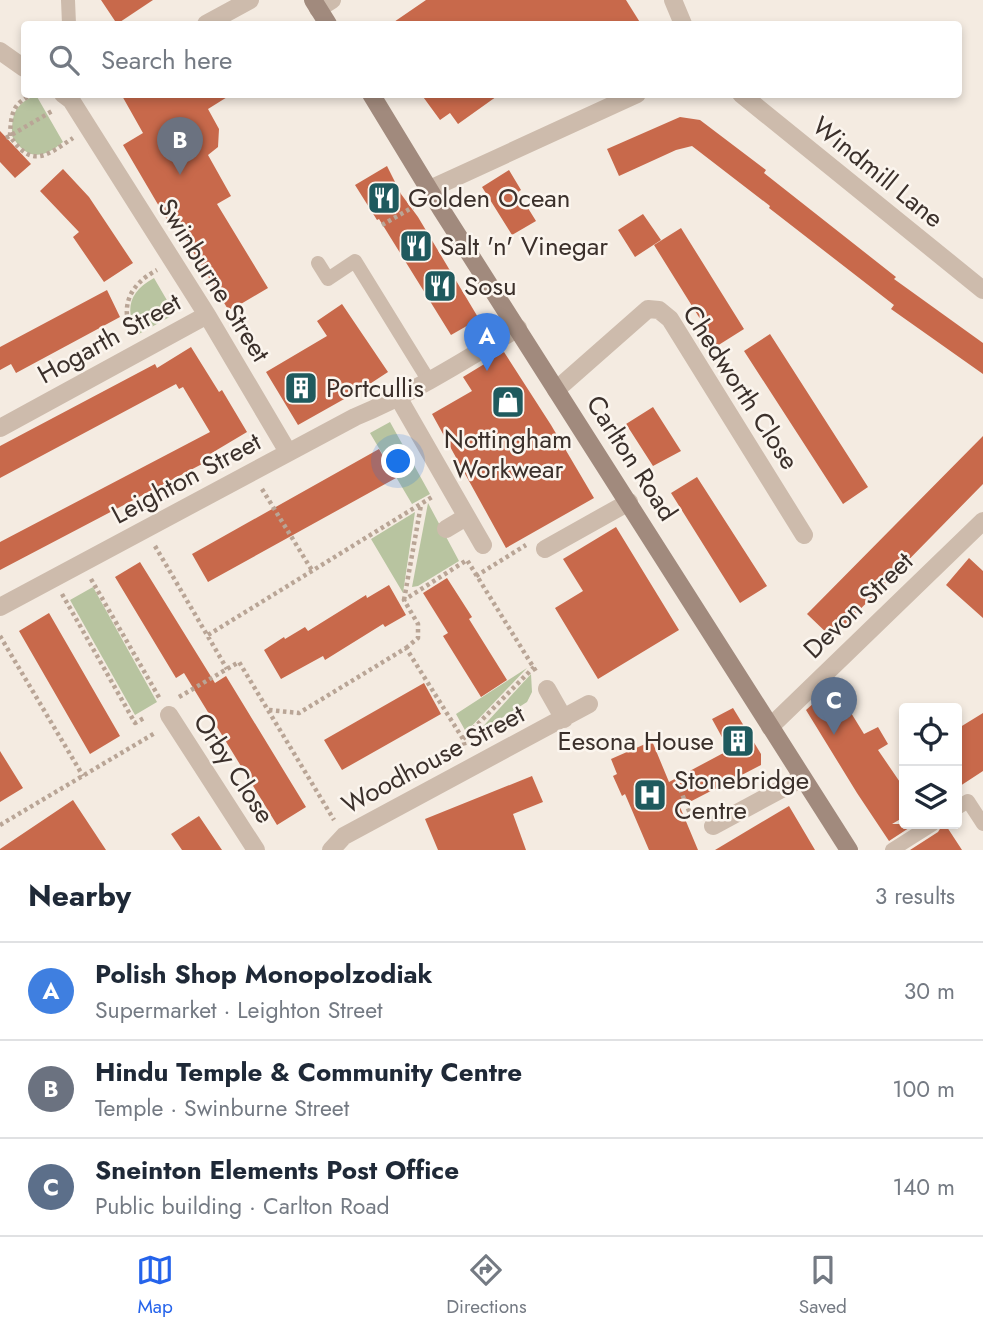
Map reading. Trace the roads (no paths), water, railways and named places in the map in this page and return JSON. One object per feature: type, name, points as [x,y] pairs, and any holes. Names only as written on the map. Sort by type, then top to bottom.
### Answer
[{"type":"main road","points":[[321,3],[327,21]]},
{"type":"main road","name":"Carlton Road","points":[[373,98],[849,850]]},
{"type":"street","points":[[212,21],[250,0]]},
{"type":"street","points":[[673,0],[682,21]]},
{"type":"street","points":[[0,51],[21,66]]},
{"type":"street","name":"Swinburne Street","points":[[73,98],[88,127],[207,315],[288,452]]},
{"type":"street","points":[[431,192],[629,98]]},
{"type":"street","name":"Windmill Lane","points":[[746,98],[983,290]]},
{"type":"street","name":"Chedworth Close","points":[[556,390],[648,309],[659,310],[670,319],[804,535]]},
{"type":"street","name":"Hogarth Street","points":[[0,428],[207,315]]},
{"type":"street","name":"Leighton Street","points":[[0,607],[288,452],[429,381],[518,328]]},
{"type":"street","points":[[398,397],[483,545]]},
{"type":"street","points":[[545,549],[629,502]]},
{"type":"street","points":[[446,529],[466,517]]},
{"type":"street","name":"Devon Street","points":[[770,727],[979,531]]},
{"type":"street","name":"Woodhouse Street","points":[[547,689],[564,719]]},
{"type":"street","name":"Woodhouse Street","points":[[331,850],[344,836],[589,704]]},
{"type":"street","name":"Orby Close","points":[[166,711],[256,850]]},
{"type":"street","points":[[705,828],[802,778]]},
{"type":"lane","points":[[68,0],[69,21]]},
{"type":"lane","points":[[318,263],[328,279],[355,261],[429,381]]},
{"type":"lane","points":[[962,805],[968,802],[983,824]]},
{"type":"lane","points":[[892,850],[925,829]]},
{"type":"place","name":"Hindu Temple & Community Centre","points":[[180,175]]},
{"type":"place","name":"Golden Ocean","points":[[384,198]]},
{"type":"place","name":"Salt 'n' Vinegar","points":[[416,246]]},
{"type":"place","name":"Sosu","points":[[440,286]]},
{"type":"place","name":"Polish Shop Monopolzodiak","points":[[487,371]]},
{"type":"place","name":"Portcullis","points":[[301,388]]},
{"type":"place","name":"Nottingham Workwear","points":[[508,402]]},
{"type":"place","name":"Sneinton Elements Post Office","points":[[834,735]]},
{"type":"place","name":"Eesona House","points":[[738,741]]},
{"type":"place","name":"Stonebridge Centre","points":[[650,795]]}]
